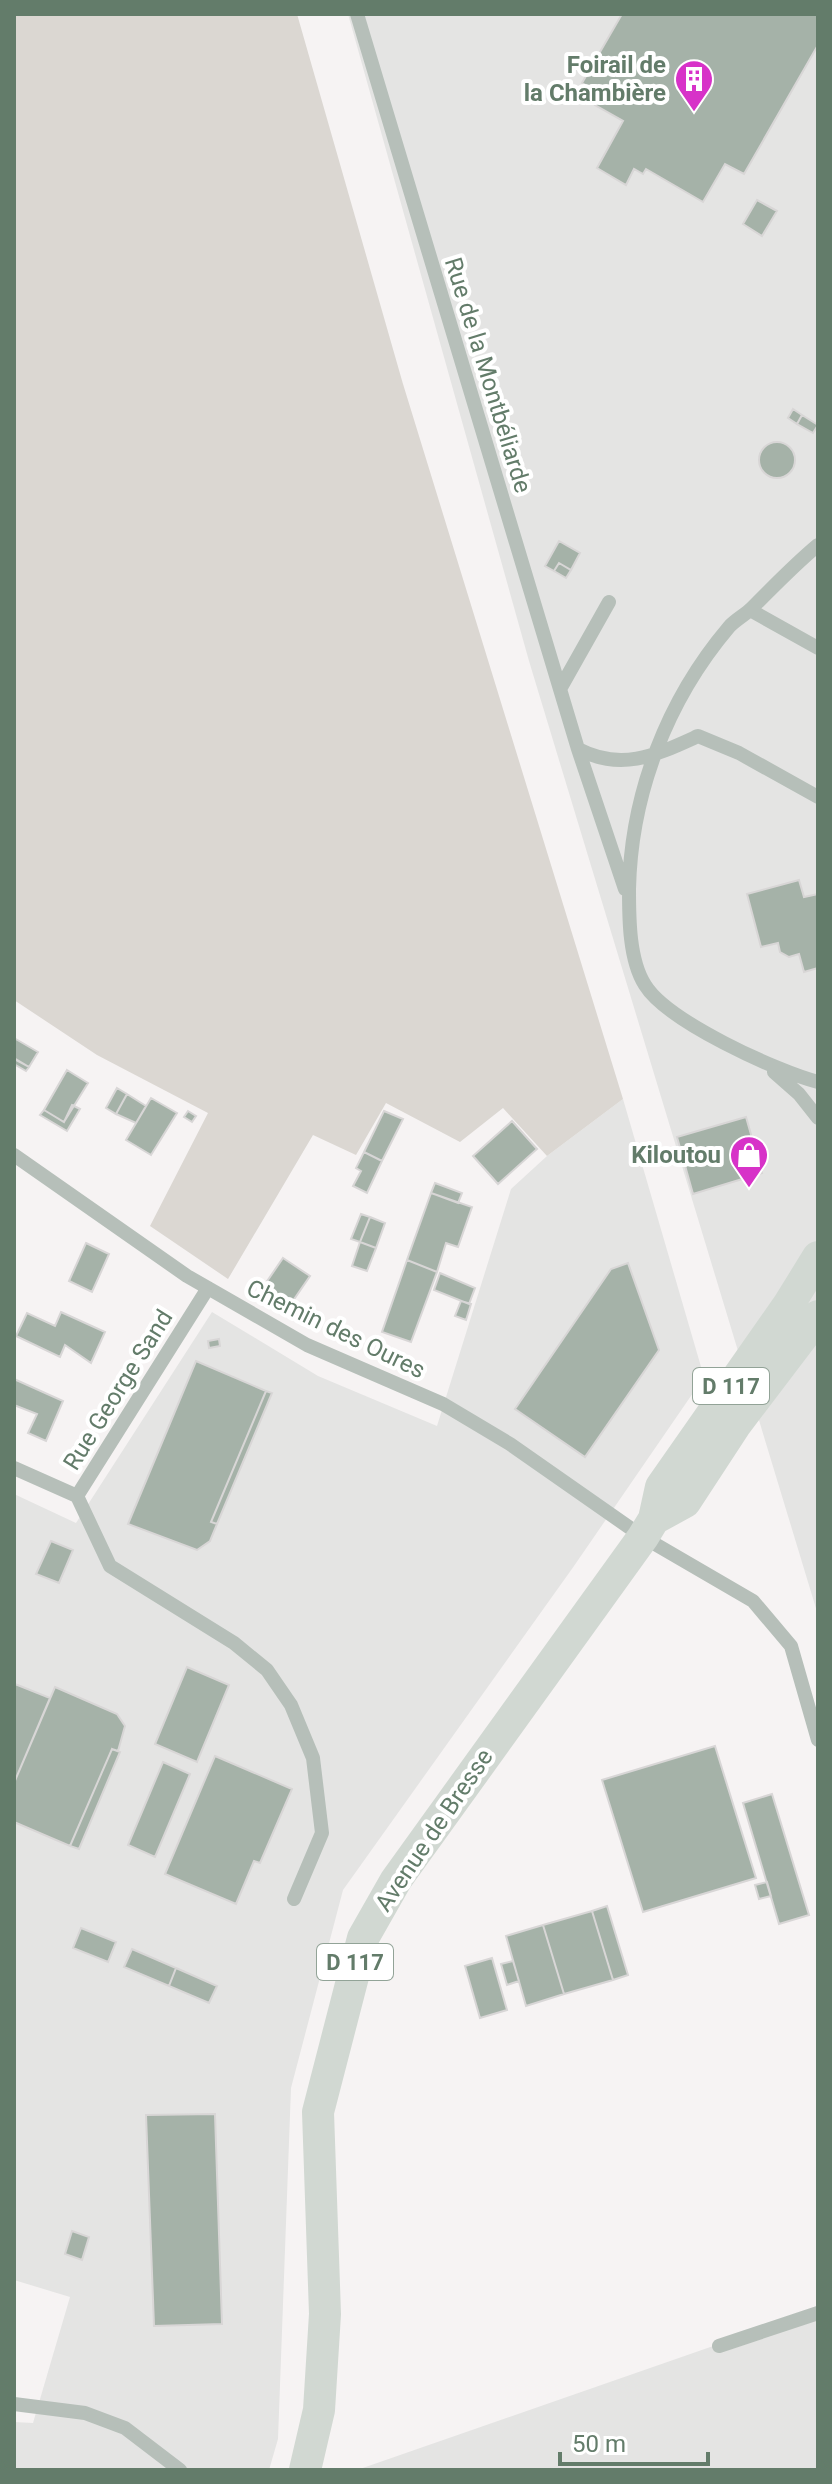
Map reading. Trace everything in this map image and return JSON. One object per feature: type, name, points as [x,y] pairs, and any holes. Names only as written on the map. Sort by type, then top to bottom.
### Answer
[{"type":"main road","name":"Avenue de Bresse","points":[[305,2470],[319,2410],[325,2314],[318,2112],[363,1938],[396,1880],[648,1528],[661,1487],[789,1304],[818,1257]]},
{"type":"main road","name":"Avenue de Bresse","points":[[648,1528],[685,1502],[736,1424],[818,1316]]},
{"type":"street","name":"Rue de la Montbéliarde","points":[[357,14],[578,749],[629,901]]},
{"type":"street","points":[[818,545],[732,624],[708,653],[653,757],[636,819],[629,901],[633,941],[646,987],[694,1025],[784,1072],[818,1082]]},
{"type":"street","points":[[560,689],[609,602]]},
{"type":"street","points":[[750,610],[818,648]]},
{"type":"street","points":[[578,749],[597,759],[626,763],[653,757],[698,736],[739,753],[818,797]]},
{"type":"street","points":[[754,1058],[799,1094],[818,1118]]},
{"type":"street","name":"Chemin des Oures","points":[[14,1155],[208,1288],[307,1345],[443,1404],[648,1528],[753,1601],[791,1646],[818,1740]]},
{"type":"street","name":"Rue George Sand","points":[[14,1468],[77,1496],[208,1288]]},
{"type":"street","points":[[77,1496],[110,1566],[234,1643],[267,1670],[291,1705],[313,1758],[322,1833],[294,1899]]},
{"type":"street","points":[[719,2346],[818,2313]]},
{"type":"street","points":[[14,2404],[85,2413],[125,2428],[180,2470]]},
{"type":"shaded area","points":[[14,14],[297,14],[403,384],[623,1099],[547,1156],[503,1108],[460,1142],[386,1103],[356,1155],[313,1135],[228,1279],[150,1226],[208,1113],[97,1055],[14,1000]]},
{"type":"shaded area","points":[[348,14],[818,14],[818,1615],[529,661]]},
{"type":"shaded area","points":[[623,1099],[704,1377],[574,1566],[343,1890],[291,2088],[278,2439],[269,2470],[14,2470],[14,2422],[33,2423],[70,2297],[14,2280],[14,1494],[76,1523],[212,1312],[318,1376],[437,1426],[511,1189],[547,1156]]},
{"type":"shaded area","points":[[818,2319],[818,2470],[357,2470],[719,2344]]},
{"type":"building","name":"Foirail de la Chambière","points":[[622,14],[818,14],[818,45],[744,174],[725,164],[703,202],[646,169],[643,174],[634,169],[626,185],[597,168],[623,121],[595,105],[601,94],[582,83]]},
{"type":"building","points":[[757,200],[777,211],[762,236],[743,224]]},
{"type":"building","points":[[793,409],[802,415],[797,424],[788,418]]},
{"type":"building","points":[[802,415],[818,425],[813,433],[797,424]]},
{"type":"building","points":[[777,442],[790,447],[795,460],[790,473],[777,478],[764,473],[759,460],[764,447]]},
{"type":"building","points":[[559,541],[580,553],[571,570],[559,563],[554,571],[545,566]]},
{"type":"building","points":[[559,563],[571,570],[566,578],[554,571]]},
{"type":"building","points":[[799,880],[804,897],[818,894],[818,968],[804,972],[799,954],[789,957],[780,952],[778,943],[761,947],[747,894]]},
{"type":"building","points":[[14,1038],[38,1052],[29,1067],[14,1059]]},
{"type":"building","points":[[14,1058],[29,1067],[26,1071],[14,1064]]},
{"type":"building","points":[[67,1070],[88,1083],[64,1122],[44,1110]]},
{"type":"building","points":[[117,1088],[127,1094],[116,1114],[106,1108]]},
{"type":"building","points":[[127,1094],[146,1106],[136,1123],[116,1114]]},
{"type":"building","points":[[151,1098],[177,1113],[151,1155],[126,1140]]},
{"type":"building","points":[[72,1105],[80,1109],[67,1131],[40,1115],[44,1110],[64,1122]]},
{"type":"building","points":[[188,1111],[196,1116],[192,1122],[184,1117]]},
{"type":"building","points":[[384,1111],[403,1119],[382,1161],[364,1152]]},
{"type":"building","points":[[746,1117],[762,1173],[693,1194],[677,1137]]},
{"type":"building","points":[[512,1121],[537,1149],[498,1184],[473,1156]]},
{"type":"building","points":[[364,1152],[382,1161],[367,1193],[353,1186],[361,1171],[356,1168]]},
{"type":"building","points":[[435,1183],[462,1193],[458,1203],[431,1193]]},
{"type":"building","points":[[431,1193],[472,1207],[458,1247],[446,1243],[437,1272],[407,1260]]},
{"type":"building","points":[[361,1214],[370,1217],[360,1242],[351,1239]]},
{"type":"building","points":[[370,1217],[385,1223],[376,1248],[360,1242]]},
{"type":"building","points":[[360,1242],[376,1248],[367,1271],[352,1266]]},
{"type":"building","points":[[86,1243],[109,1254],[92,1292],[69,1281]]},
{"type":"building","points":[[283,1258],[310,1276],[288,1308],[261,1290]]},
{"type":"building","points":[[407,1260],[437,1272],[411,1342],[382,1332]]},
{"type":"building","points":[[628,1263],[659,1350],[585,1457],[515,1409],[611,1269]]},
{"type":"building","points":[[440,1273],[475,1288],[469,1304],[434,1290]]},
{"type":"building","points":[[461,1301],[471,1304],[466,1320],[455,1316]]},
{"type":"building","points":[[61,1312],[105,1332],[91,1363],[65,1345],[60,1357],[16,1336],[27,1313],[55,1326]]},
{"type":"building","points":[[219,1339],[220,1346],[209,1348],[208,1341]]},
{"type":"building","points":[[196,1361],[266,1391],[211,1522],[217,1524],[210,1541],[197,1550],[128,1524]]},
{"type":"building","points":[[14,1379],[63,1401],[46,1441],[28,1433],[37,1414],[14,1405]]},
{"type":"building","points":[[266,1391],[272,1393],[217,1524],[211,1522]]},
{"type":"building","points":[[51,1541],[73,1550],[59,1583],[36,1574]]},
{"type":"building","points":[[187,1667],[229,1685],[197,1762],[155,1744]]},
{"type":"building","points":[[15,1684],[50,1698],[14,1783],[14,1687]]},
{"type":"building","points":[[55,1687],[117,1714],[125,1726],[118,1751],[112,1749],[70,1846],[14,1822],[14,1783]]},
{"type":"building","points":[[715,1746],[756,1878],[643,1912],[602,1780]]},
{"type":"building","points":[[112,1749],[120,1752],[79,1849],[70,1846]]},
{"type":"building","points":[[215,1756],[292,1789],[260,1863],[254,1861],[236,1904],[165,1874]]},
{"type":"building","points":[[163,1762],[190,1774],[155,1857],[128,1845]]},
{"type":"building","points":[[772,1794],[809,1915],[779,1924],[743,1803]]},
{"type":"building","points":[[767,1882],[771,1896],[759,1899],[755,1885]]},
{"type":"building","points":[[607,1906],[628,1975],[613,1980],[592,1911]]},
{"type":"building","points":[[592,1911],[613,1980],[564,1994],[543,1925]]},
{"type":"building","points":[[543,1925],[564,1994],[526,2006],[506,1936]]},
{"type":"building","points":[[81,1928],[116,1942],[108,1962],[73,1948]]},
{"type":"building","points":[[132,1949],[176,1968],[169,1986],[124,1967]]},
{"type":"building","points":[[492,1958],[507,2010],[480,2018],[465,1966]]},
{"type":"building","points":[[513,1961],[519,1981],[507,1985],[501,1964]]},
{"type":"building","points":[[176,1968],[217,1986],[209,2003],[169,1986]]},
{"type":"building","points":[[215,2114],[222,2324],[154,2326],[146,2115]]},
{"type":"building","points":[[72,2231],[89,2237],[82,2260],[65,2254]]},
{"type":"place","name":"Foirail de la Chambière","points":[[694,113]]},
{"type":"place","name":"Kiloutou","points":[[749,1189]]}]
